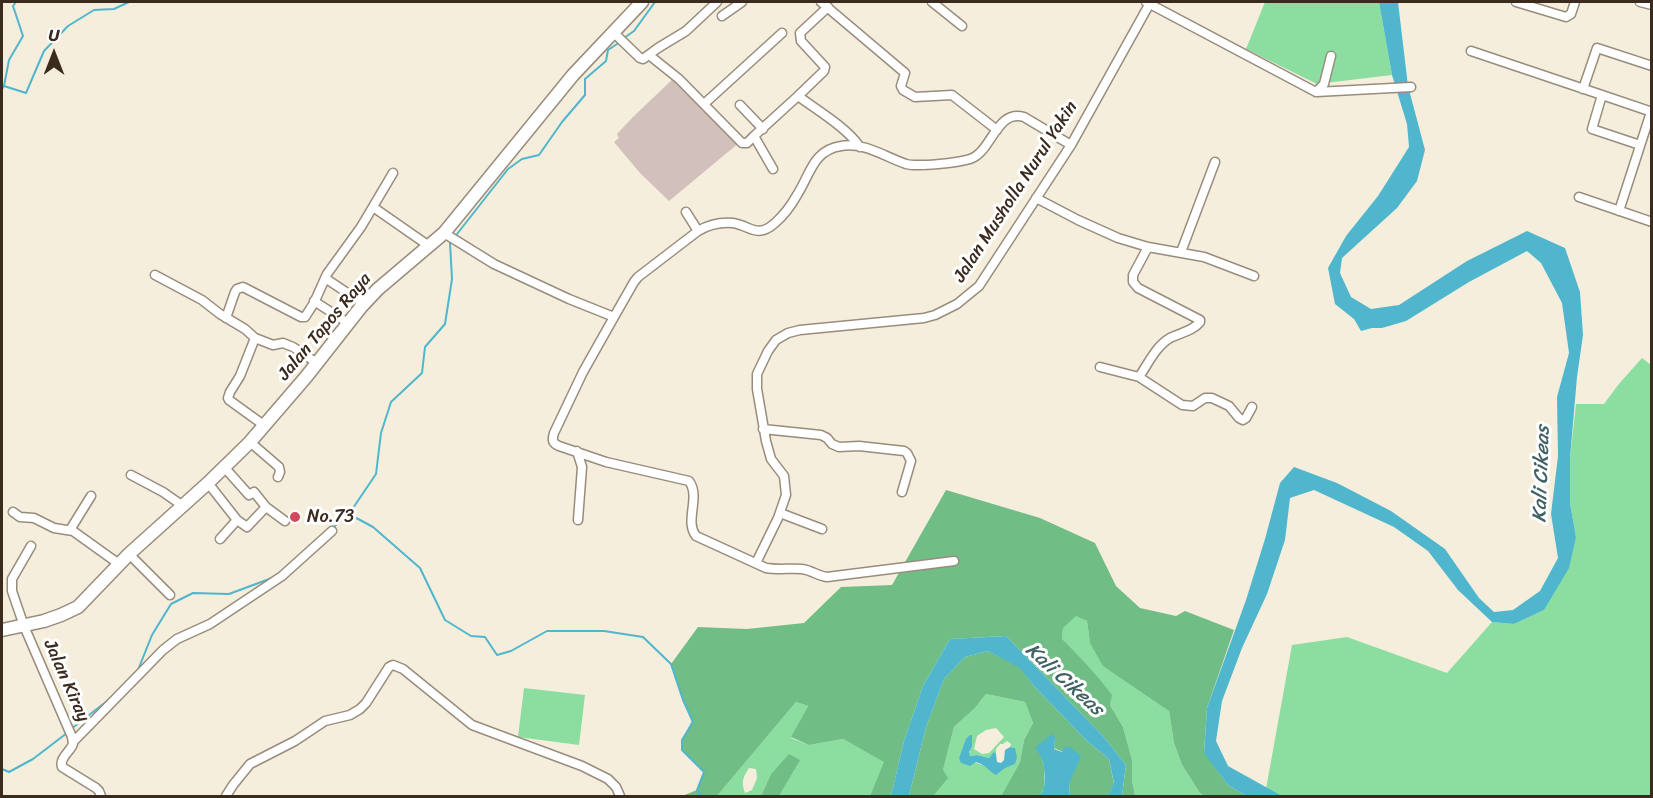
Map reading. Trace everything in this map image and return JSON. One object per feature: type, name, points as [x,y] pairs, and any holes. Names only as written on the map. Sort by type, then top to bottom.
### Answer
[{"type":"main road","name":"Jalan Tapos Raya","points":[[2,630],[44,621],[78,607],[129,554],[225,468],[265,426],[364,304],[429,246],[448,236],[573,75],[618,38],[642,2]]},
{"type":"street","points":[[618,38],[642,59],[686,31],[717,2]]},
{"type":"street","points":[[722,15],[742,2]]},
{"type":"street","points":[[932,2],[962,26]]},
{"type":"street","points":[[1148,2],[1316,92],[1411,87]]},
{"type":"street","name":"Jalan Musholla Nurul Yakin","points":[[756,563],[786,495],[785,479],[771,459],[757,389],[757,374],[768,351],[776,340],[788,333],[800,330],[924,318],[946,310],[979,286],[1071,145],[1148,2]]},
{"type":"street","points":[[1516,2],[1566,17],[1571,14],[1575,2]]},
{"type":"street","points":[[1640,2],[1652,5]]},
{"type":"street","points":[[649,54],[679,79],[741,142],[747,143],[824,71],[825,67],[801,41],[800,33],[825,4],[905,73],[901,86],[903,90],[915,97],[952,95],[997,130]]},
{"type":"street","points":[[704,104],[782,33]]},
{"type":"street","points":[[1583,88],[1597,48],[1652,66]]},
{"type":"street","points":[[1471,51],[1651,112],[1619,211]]},
{"type":"street","points":[[1316,92],[1324,84],[1331,56]]},
{"type":"street","points":[[1602,95],[1592,129],[1640,145]]},
{"type":"street","points":[[798,96],[841,128],[860,147]]},
{"type":"street","points":[[740,105],[763,129]]},
{"type":"street","points":[[954,561],[834,577],[822,576],[805,569],[766,568],[694,535],[692,529],[693,490],[689,481],[606,462],[554,444],[552,437],[583,372],[638,277],[707,226],[734,223],[753,231],[766,230],[776,223],[798,194],[814,161],[835,147],[860,147],[906,163],[923,165],[972,158],[978,154],[1006,120],[1020,116],[1071,145]]},
{"type":"street","points":[[754,136],[773,169]]},
{"type":"street","points":[[1181,252],[1215,162]]},
{"type":"street","points":[[226,318],[235,292],[243,287],[305,317],[324,278],[374,207],[393,173]]},
{"type":"street","points":[[1579,197],[1652,222]]},
{"type":"street","points":[[1036,198],[1118,238],[1148,247],[1204,257],[1254,276]]},
{"type":"street","points":[[374,207],[429,246]]},
{"type":"street","points":[[686,212],[698,231]]},
{"type":"street","points":[[448,236],[494,264],[614,317]]},
{"type":"street","points":[[1139,377],[1155,353],[1166,342],[1196,327],[1200,322],[1138,288],[1133,282],[1133,275],[1148,247]]},
{"type":"street","points":[[155,276],[192,294],[255,338],[273,345],[282,343],[293,347],[317,363]]},
{"type":"street","points":[[324,278],[364,304]]},
{"type":"street","points":[[314,301],[348,323]]},
{"type":"street","points":[[255,338],[240,376],[228,398],[265,426]]},
{"type":"street","points":[[1100,368],[1139,377],[1183,405],[1193,406],[1212,398],[1227,404],[1243,420],[1252,407]]},
{"type":"street","points":[[764,429],[821,435],[839,447],[860,446],[904,451],[911,461],[902,492]]},
{"type":"street","points":[[250,442],[279,467],[278,477]]},
{"type":"street","points":[[577,451],[582,467],[578,520]]},
{"type":"street","points":[[225,468],[249,495],[254,492],[266,507],[285,521]]},
{"type":"street","points":[[131,474],[183,506]]},
{"type":"street","points":[[208,483],[237,520],[247,527],[266,507]]},
{"type":"street","points":[[70,530],[91,496]]},
{"type":"street","points":[[13,512],[20,517],[34,518],[54,528],[77,533],[119,564]]},
{"type":"street","points":[[780,513],[822,529]]},
{"type":"street","points":[[220,539],[237,520]]},
{"type":"street","points":[[73,740],[163,650],[177,639],[210,624],[282,576],[332,531]]},
{"type":"street","name":"Jalan Kiray","points":[[31,546],[11,582],[12,591],[24,626],[73,740],[72,747],[62,759],[62,767],[96,788],[103,796]]},
{"type":"street","points":[[129,554],[170,595]]},
{"type":"street","points":[[226,796],[250,764],[295,741],[325,721],[360,710],[389,667],[393,665],[404,669],[471,725],[582,766],[608,779],[620,796]]},
{"type":"shaded area","points":[[676,76],[740,142],[669,201],[640,173],[614,142],[619,138],[617,134]]},
{"type":"green space","points":[[1265,2],[1379,2],[1392,75],[1317,84],[1246,49]]},
{"type":"green space","points":[[1642,358],[1651,365],[1651,796],[1282,796],[1266,789],[1292,645],[1347,637],[1447,673],[1492,622],[1514,624],[1544,610],[1576,537],[1570,503],[1570,458],[1576,404],[1604,404]]},
{"type":"green space","points":[[946,490],[1040,518],[1095,543],[1116,586],[1140,608],[1176,616],[1185,611],[1234,630],[1207,708],[1204,752],[1228,785],[1246,796],[1204,796],[1200,793],[1182,765],[1174,743],[1169,711],[1103,666],[1090,643],[1087,621],[1076,616],[1063,628],[1062,639],[1112,695],[1110,705],[1123,727],[1132,760],[1135,796],[1122,796],[1126,765],[1103,736],[1006,636],[950,639],[923,686],[904,741],[891,796],[870,796],[884,762],[843,739],[809,745],[791,737],[808,706],[796,702],[717,796],[682,796],[697,790],[704,772],[682,750],[682,740],[692,721],[671,664],[698,627],[747,629],[804,623],[841,587],[892,585]]},
{"type":"green space","points":[[1075,615],[1087,621],[1090,643],[1169,711],[1174,743],[1182,765],[1204,796],[1135,796],[1132,760],[1123,727],[1110,705],[1062,639],[1063,628]]},
{"type":"green space","points":[[988,651],[1020,667],[1034,686],[1087,741],[1109,759],[1114,784],[1108,796],[1070,796],[1069,784],[1073,771],[1063,752],[1054,748],[1055,738],[1041,755],[1044,767],[1044,790],[1038,796],[1001,796],[1020,762],[1024,740],[1033,723],[1025,702],[986,694],[975,708],[954,727],[943,770],[948,778],[933,796],[909,796],[926,727],[944,679],[965,657]]},
{"type":"green space","points":[[524,688],[585,695],[579,745],[518,737]]},
{"type":"green space","points":[[986,694],[1025,702],[1033,723],[1024,740],[1020,762],[1001,796],[933,796],[943,770],[954,727],[975,708]],"holes":[[[996,728],[1004,737],[989,753],[982,754],[974,749],[977,736],[986,730]],[[972,739],[969,756],[989,758],[994,753],[996,754],[996,749],[1000,744],[1007,741],[1011,744],[1010,747],[1015,748],[1015,764],[993,767],[959,758]]]},
{"type":"green space","points":[[796,702],[808,706],[791,738],[809,745],[843,739],[885,762],[870,796],[779,796],[799,760],[789,755],[771,774],[761,796],[717,796]],"holes":[[[749,768],[756,769],[757,778],[752,790],[745,793],[743,783],[745,774]]]},
{"type":"green space","points":[[789,754],[800,760],[779,796],[761,796],[771,774]]},
{"type":"water","points":[[1379,2],[1398,2],[1408,86],[1425,150],[1417,181],[1397,208],[1342,258],[1340,273],[1351,297],[1371,309],[1399,305],[1467,261],[1527,231],[1565,248],[1580,292],[1583,335],[1570,458],[1570,503],[1576,537],[1569,568],[1544,610],[1514,624],[1492,622],[1458,590],[1428,551],[1394,527],[1314,490],[1290,498],[1285,540],[1267,594],[1242,648],[1222,701],[1216,741],[1228,766],[1282,796],[1246,796],[1228,785],[1204,753],[1207,708],[1246,600],[1280,483],[1294,467],[1337,483],[1391,511],[1445,549],[1479,598],[1494,612],[1513,610],[1540,591],[1558,558],[1551,514],[1558,456],[1557,397],[1569,353],[1562,303],[1541,263],[1527,251],[1469,282],[1406,321],[1382,328],[1361,331],[1354,319],[1335,304],[1328,268],[1346,236],[1378,196],[1409,147],[1407,124],[1392,75]]},
{"type":"water","points":[[1006,636],[1103,736],[1126,765],[1122,796],[1108,796],[1114,783],[1109,759],[1087,741],[1034,686],[1020,668],[988,651],[965,657],[944,679],[926,727],[909,796],[891,796],[904,741],[923,686],[950,639]]},
{"type":"water","points":[[1052,734],[1055,738],[1054,749],[1062,752],[1065,747],[1070,747],[1081,756],[1069,784],[1070,796],[1038,796],[1044,790],[1044,773],[1043,763],[1035,748]]},
{"type":"water","points":[[972,735],[972,746],[970,756],[989,758],[994,752],[997,762],[1001,763],[1004,760],[1005,750],[1010,747],[1015,748],[1017,757],[1015,764],[996,775],[976,762],[970,766],[961,763],[959,758],[966,739]]},
{"type":"waterway","points":[[4,86],[9,60],[23,36],[13,6],[16,2]]},
{"type":"waterway","points":[[2,89],[4,86],[26,93],[44,51],[68,26],[94,10],[114,9],[129,2]]},
{"type":"waterway","points":[[624,38],[634,31],[655,2]]},
{"type":"waterway","points":[[331,529],[349,514],[376,474],[381,433],[391,402],[422,373],[425,347],[445,324],[452,279],[450,243],[508,169],[522,159],[539,155],[562,122],[585,95],[585,79],[606,61],[608,50],[620,42]]},
{"type":"waterway","points":[[349,514],[373,527],[420,568],[445,620],[471,636],[485,637],[497,655],[511,651],[547,631],[604,631],[643,637],[671,664],[693,722],[682,740],[682,750],[704,772],[697,790],[701,796]]},
{"type":"waterway","points":[[138,670],[152,635],[171,604],[193,593],[229,594],[272,578]]},
{"type":"waterway","points":[[71,729],[111,698]]},
{"type":"waterway","points":[[2,769],[9,772],[33,759],[67,733]]},
{"type":"place","name":"No.73","points":[[295,517]]},
{"type":"water label","name":"Kali Cikeas","points":[[1542,474]]},
{"type":"water label","name":"Kali Cikeas","points":[[1064,680]]}]
